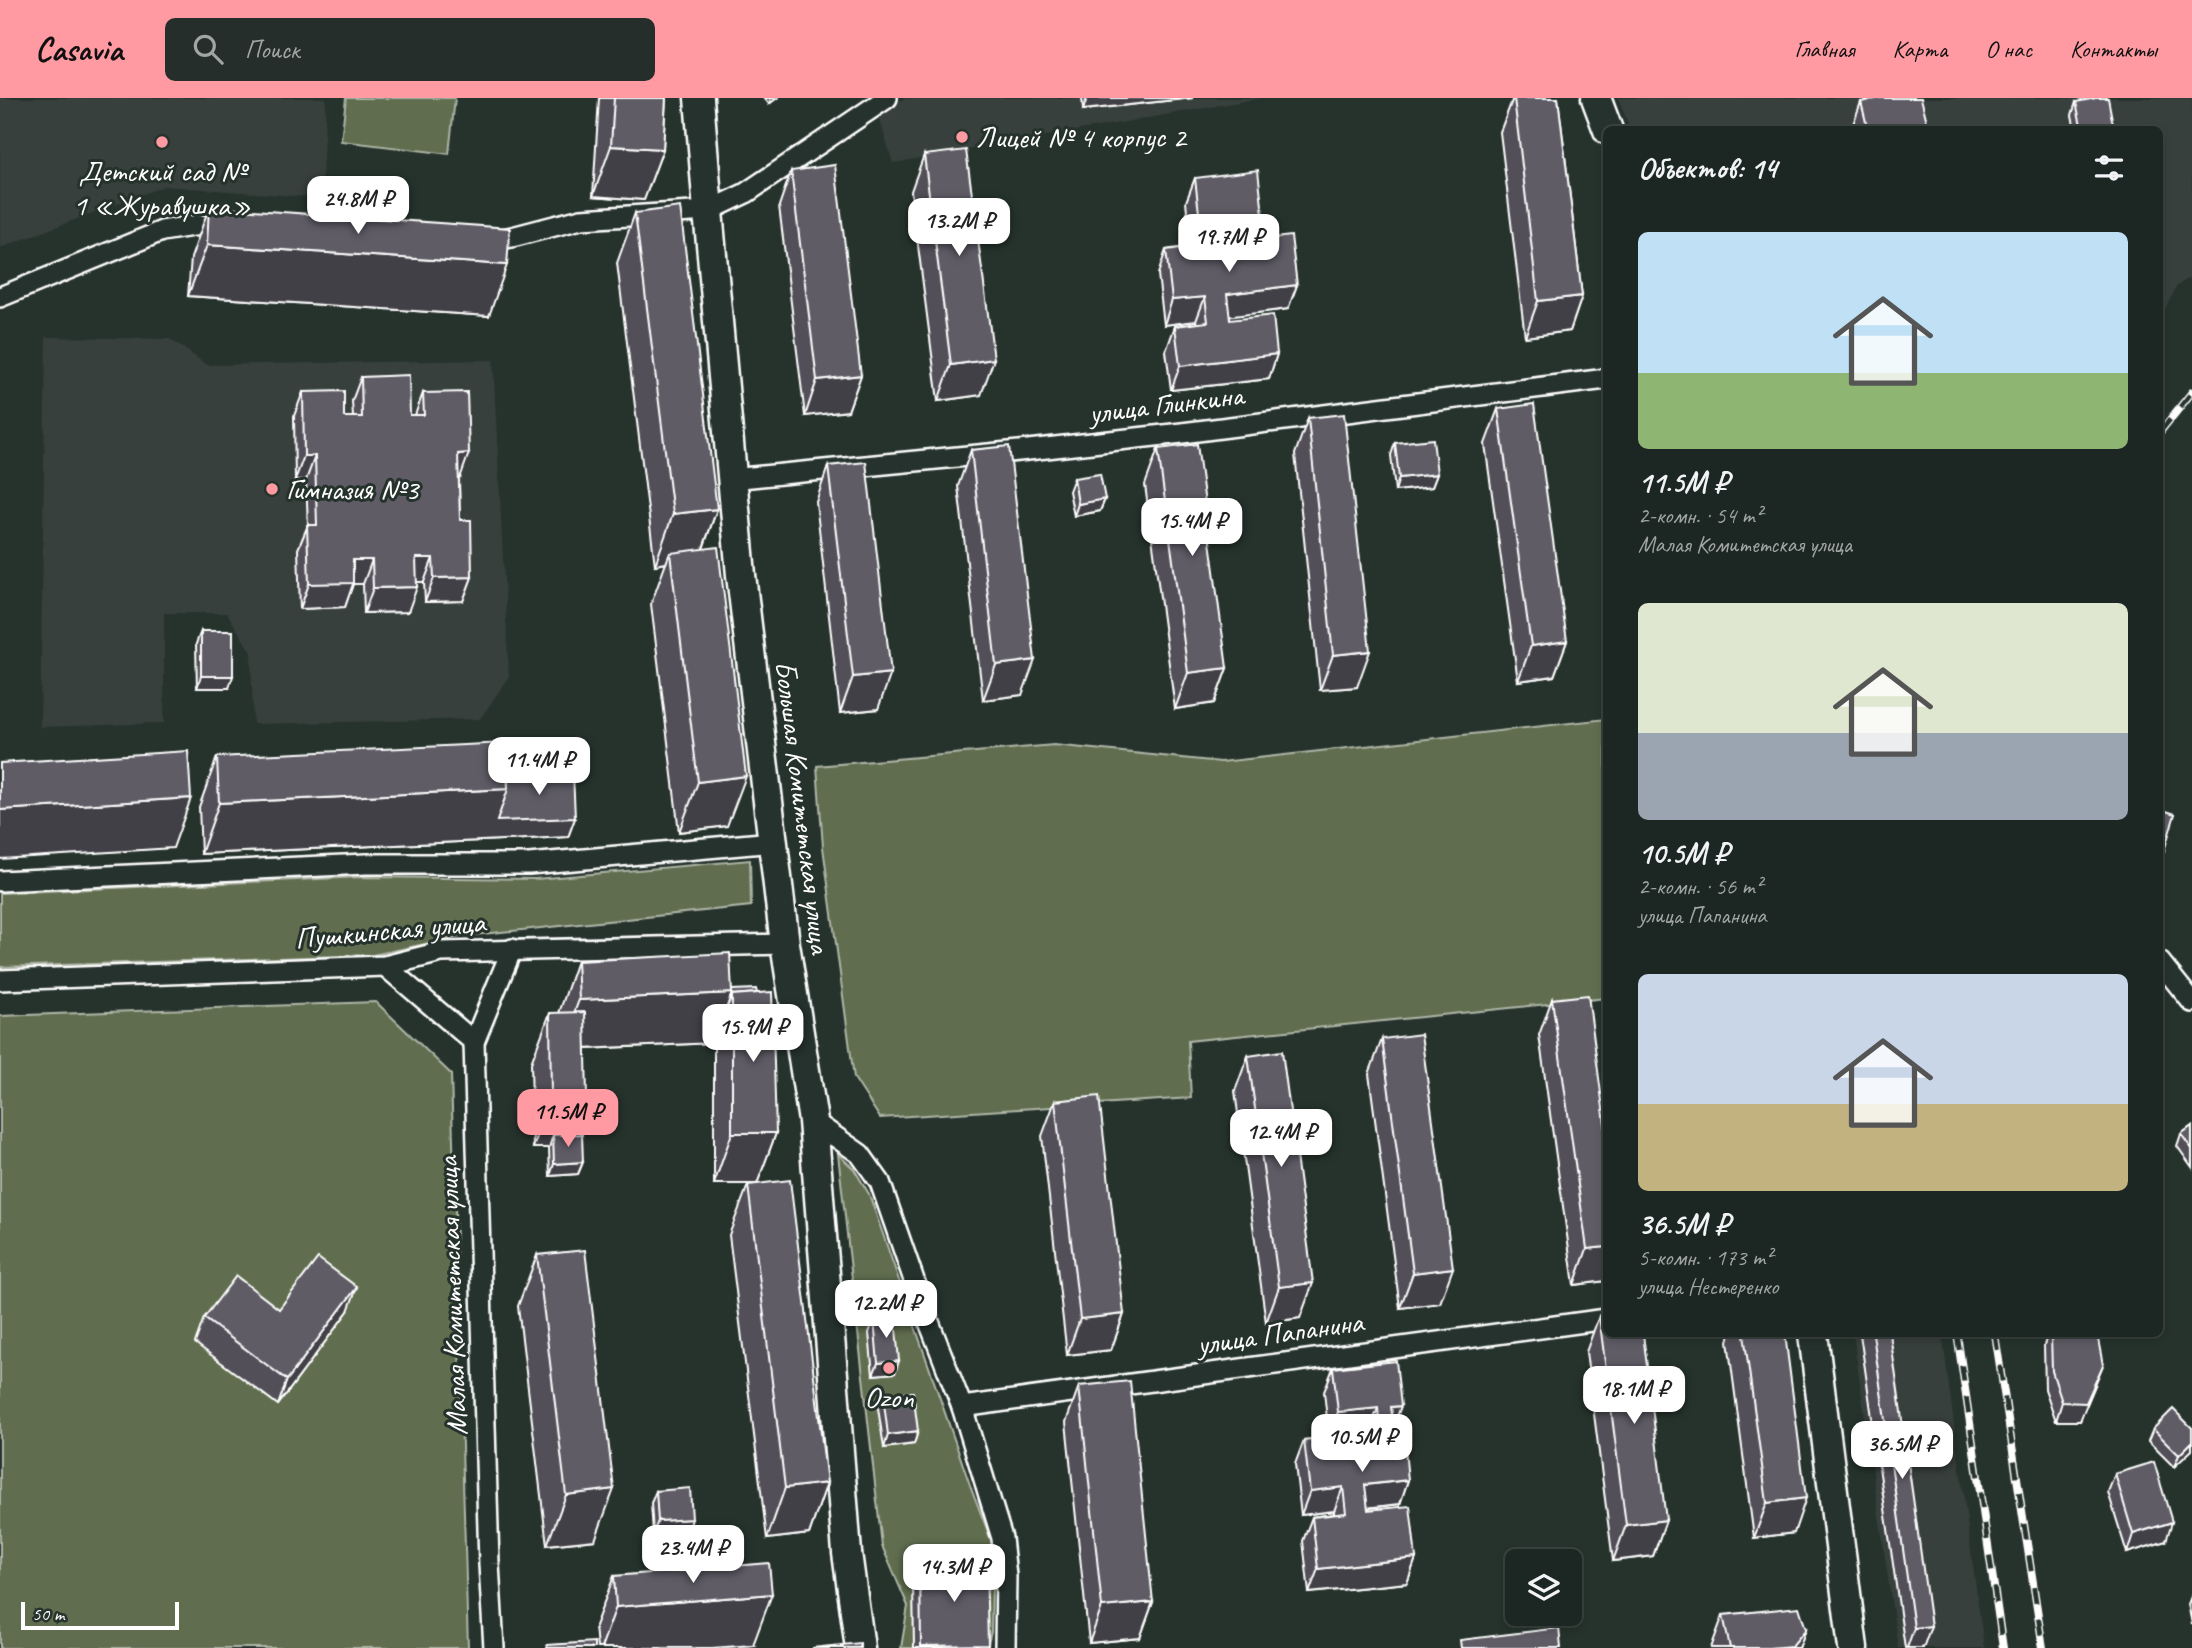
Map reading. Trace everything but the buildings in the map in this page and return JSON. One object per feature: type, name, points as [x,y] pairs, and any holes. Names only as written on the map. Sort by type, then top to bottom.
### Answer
[{"type":"street","name":"Большая Комитетская улица","points":[[699,98],[731,479],[785,944],[813,1121],[847,1553],[860,1648]]},
{"type":"street","points":[[470,245],[581,219],[708,211],[746,193],[887,98]]},
{"type":"street","points":[[1596,98],[1606,126]]},
{"type":"street","points":[[0,297],[162,231],[199,225],[250,228]]},
{"type":"street","name":"улица Глинкина","points":[[731,479],[1182,433],[1603,379]]},
{"type":"street","name":"Пушкинская улица","points":[[0,881],[366,864],[529,864],[773,842]]},
{"type":"street","name":"Пушкинская улица","points":[[0,980],[385,966],[441,952],[785,944]]},
{"type":"street","name":"Малая Комитетская улица","points":[[494,1648],[488,1537],[474,1042],[512,949]]},
{"type":"street","points":[[385,966],[474,1042]]},
{"type":"street","points":[[2163,966],[2192,1002]]},
{"type":"street","points":[[813,1121],[860,1154],[880,1182],[962,1408],[1002,1538],[1006,1576],[1005,1648]]},
{"type":"street","name":"улица Папанина","points":[[962,1408],[1603,1319]]},
{"type":"street","points":[[1813,1337],[1853,1648]]},
{"type":"shaded area","name":"Детский сад № 1 «Журавушка»","points":[[0,98],[326,98],[321,198],[164,186],[0,248]]},
{"type":"shaded area","name":"Лицей № 4 корпус 2","points":[[906,98],[1261,98],[893,163],[877,111]]},
{"type":"shaded area","points":[[1618,98],[2192,98],[2192,276],[2177,286],[2163,313],[2163,126],[1629,126]]},
{"type":"shaded area","name":"Гимназия №3","points":[[46,337],[170,339],[207,365],[493,360],[509,677],[480,719],[253,724],[251,652],[227,613],[164,613],[164,723],[40,727]]},
{"type":"shaded area","points":[[1853,1337],[1942,1337],[1984,1648],[1898,1648]]},
{"type":"green space","points":[[346,98],[455,98],[449,154],[341,141]]},
{"type":"green space","points":[[1603,719],[1603,998],[1188,1041],[1191,1098],[880,1118],[854,1078],[823,847],[817,766],[1054,745],[1221,762]]},
{"type":"green space","points":[[750,860],[751,906],[463,936],[373,955],[0,967],[0,893],[362,877],[535,879]]},
{"type":"green space","points":[[376,1002],[451,1074],[468,1648],[0,1648],[0,1016]]},
{"type":"green space","points":[[838,1154],[854,1169],[869,1194],[993,1545],[991,1632],[987,1648],[901,1648],[908,1606],[882,1546]]},
{"type":"railway","points":[[2163,428],[2192,392]]},
{"type":"railway","points":[[1957,1337],[2003,1648]]},
{"type":"railway","points":[[1995,1337],[2043,1648]]},
{"type":"place","name":"Лицей № 4 корпус 2","points":[[962,137]]},
{"type":"place","name":"Детский сад № 1 «Журавушка»","points":[[162,142]]},
{"type":"place","name":"Гимназия №3","points":[[272,489]]},
{"type":"place","name":"Ozon","points":[[889,1368]]}]
